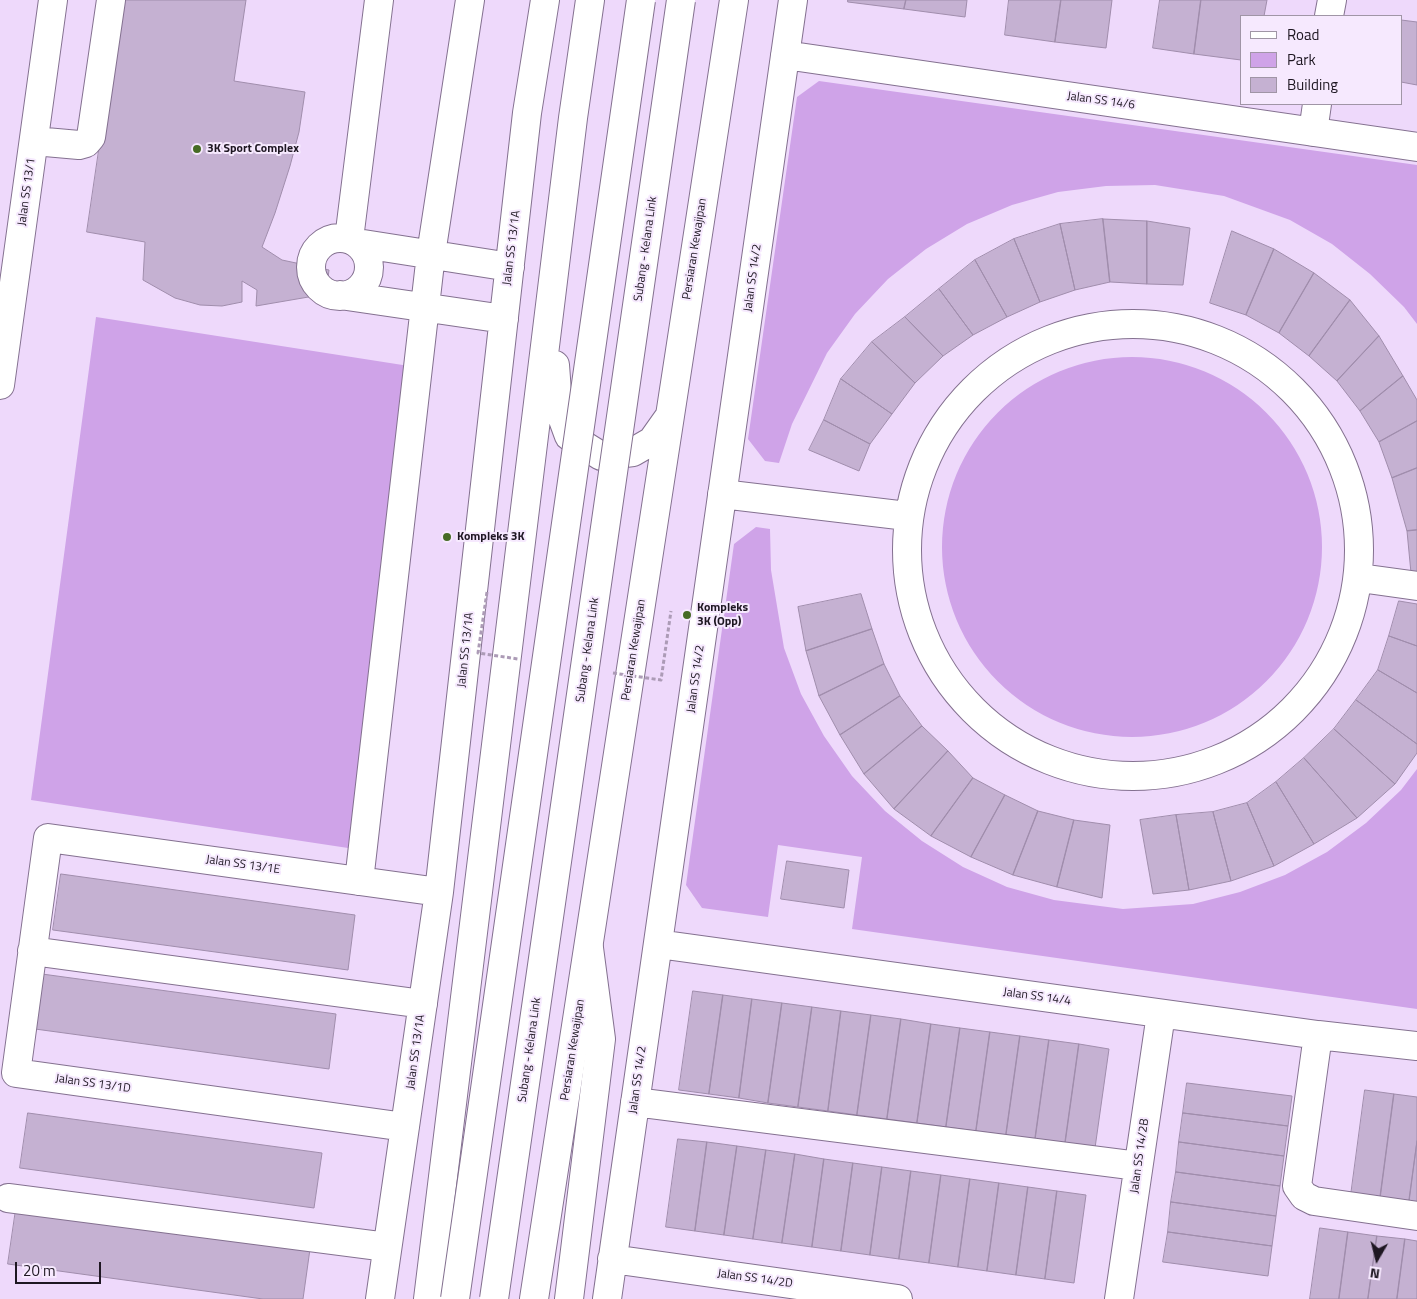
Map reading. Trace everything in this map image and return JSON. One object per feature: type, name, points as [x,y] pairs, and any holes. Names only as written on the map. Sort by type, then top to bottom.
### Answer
[{"type":"main road","name":"Jalan SS 13/1","points":[[0,385],[53,0]]},
{"type":"main road","points":[[34,141],[79,145],[86,143],[91,137],[111,0]]},
{"type":"main road","points":[[353,241],[379,0]]},
{"type":"main road","points":[[359,881],[430,254],[470,0]]},
{"type":"main road","name":"Jalan SS 13/1A","points":[[380,1299],[439,892],[528,113],[545,0]]},
{"type":"main road","points":[[428,1299],[573,118],[590,0]]},
{"type":"main road","points":[[455,1299],[641,0]]},
{"type":"main road","name":"Subang - Kelana Link","points":[[494,1299],[681,0]]},
{"type":"main road","name":"Persiaran Kewajipan","points":[[534,1299],[734,0]]},
{"type":"main road","name":"Jalan SS 14/2","points":[[607,1299],[793,0]]},
{"type":"main road","points":[[1330,15],[1332,0]]},
{"type":"main road","name":"Jalan SS 14/6","points":[[785,55],[1417,147]]},
{"type":"main road","points":[[1314,132],[1317,105]]},
{"type":"main road","points":[[504,319],[330,294],[315,281],[312,272],[312,262],[315,252],[321,245],[330,240],[340,238],[510,267]]},
{"type":"main road","points":[[340,296],[358,290],[368,275],[368,257],[363,249],[353,241]]},
{"type":"main road","points":[[554,272],[555,375],[558,406],[569,436],[601,456],[633,452],[652,441],[670,416]]},
{"type":"main road","points":[[1104,326],[1163,326],[1220,340],[1271,369],[1313,410],[1343,460],[1359,517],[1360,578],[1344,639],[1310,695],[1261,739],[1202,767],[1136,778],[1071,769],[1011,742],[961,700],[925,644],[906,581],[907,516],[924,460],[934,443],[954,410],[996,369],[1047,340],[1104,326]]},
{"type":"main road","points":[[722,494],[907,516]]},
{"type":"main road","points":[[1360,578],[1417,586]]},
{"type":"main road","name":"Jalan SS 13/1E","points":[[48,838],[439,892]]},
{"type":"main road","name":"Jalan SS 13/1D","points":[[48,838],[16,1074],[405,1127]]},
{"type":"main road","name":"Jalan SS 14/4","points":[[658,944],[1318,1036],[1417,1046]]},
{"type":"main road","points":[[570,1299],[600,1039],[589,948]]},
{"type":"main road","points":[[32,951],[423,1004]]},
{"type":"main road","name":"Jalan SS 14/2B","points":[[1119,1299],[1161,1014]]},
{"type":"main road","points":[[1318,1036],[1297,1186],[1304,1196],[1314,1201],[1417,1216]]},
{"type":"main road","points":[[635,1102],[1138,1166]]},
{"type":"main road","points":[[8,1198],[388,1247]]},
{"type":"main road","name":"Jalan SS 14/2D","points":[[612,1259],[898,1299]]},
{"type":"green space","points":[[819,81],[1417,165],[1417,324],[1404,307],[1370,274],[1332,244],[1290,220],[1224,196],[1155,185],[1106,186],[1058,192],[1012,205],[967,224],[926,249],[888,279],[855,314],[827,353],[792,424],[779,463],[765,461],[748,439],[797,97]]},
{"type":"green space","points":[[96,317],[409,366],[348,848],[31,800]]},
{"type":"green space","points":[[1132,357],[1169,360],[1205,371],[1238,389],[1267,412],[1290,441],[1308,474],[1319,510],[1322,547],[1319,584],[1308,620],[1290,653],[1267,682],[1238,705],[1205,723],[1169,734],[1132,737],[1095,734],[1059,723],[1026,705],[997,682],[974,653],[956,620],[945,584],[942,547],[945,510],[956,474],[974,441],[997,412],[1026,389],[1059,371],[1095,360]]},
{"type":"green space","points":[[756,527],[770,529],[771,570],[784,648],[801,694],[824,736],[852,776],[885,811],[922,841],[963,867],[1007,887],[1054,900],[1123,909],[1193,904],[1240,892],[1285,875],[1327,852],[1366,823],[1401,790],[1417,769],[1417,1009],[852,929],[862,857],[778,845],[768,917],[702,908],[686,885],[734,544]]},
{"type":"building","name":"3K Sport Complex","points":[[121,0],[246,0],[234,81],[305,92],[299,132],[290,166],[262,247],[282,260],[329,270],[326,294],[256,306],[257,290],[242,281],[242,302],[222,306],[200,305],[175,298],[143,280],[145,242],[87,232]]},
{"type":"building","points":[[848,0],[906,0],[904,9],[848,2]]},
{"type":"building","points":[[906,0],[967,0],[965,17],[904,9]]},
{"type":"building","points":[[1009,0],[1061,0],[1055,42],[1005,35]]},
{"type":"building","points":[[1061,0],[1112,0],[1106,48],[1055,42]]},
{"type":"building","points":[[1160,0],[1201,0],[1194,54],[1153,48]]},
{"type":"building","points":[[1201,0],[1267,0],[1264,15],[1240,15],[1240,60],[1194,54]]},
{"type":"building","points":[[1402,20],[1417,22],[1417,85],[1402,82]]},
{"type":"building","points":[[1103,219],[1110,282],[1075,290],[1060,224]]},
{"type":"building","points":[[1103,219],[1147,221],[1147,284],[1110,282]]},
{"type":"building","points":[[1147,221],[1190,228],[1183,285],[1147,284]]},
{"type":"building","points":[[1060,224],[1075,290],[1040,302],[1014,239]]},
{"type":"building","points":[[1232,231],[1274,249],[1246,315],[1210,303]]},
{"type":"building","points":[[1014,239],[1040,302],[1007,317],[975,260]]},
{"type":"building","points":[[1274,249],[1314,273],[1279,333],[1246,315]]},
{"type":"building","points":[[975,260],[1007,317],[973,335],[939,289]]},
{"type":"building","points":[[1314,273],[1350,300],[1309,356],[1279,333]]},
{"type":"building","points":[[939,289],[973,335],[943,356],[905,317]]},
{"type":"building","points":[[1350,300],[1379,336],[1337,381],[1309,356]]},
{"type":"building","points":[[905,317],[943,356],[915,383],[872,342]]},
{"type":"building","points":[[1379,336],[1403,376],[1360,411],[1337,381]]},
{"type":"building","points":[[872,342],[915,383],[892,414],[841,379]]},
{"type":"building","points":[[1403,376],[1417,400],[1417,421],[1379,442],[1360,411]]},
{"type":"building","points":[[841,379],[892,414],[870,444],[824,420]]},
{"type":"building","points":[[824,420],[870,444],[859,471],[809,450]]},
{"type":"building","points":[[1417,421],[1417,468],[1392,478],[1379,442]]},
{"type":"building","points":[[1417,468],[1417,530],[1407,531],[1392,478]]},
{"type":"building","points":[[1417,530],[1417,573],[1411,573],[1407,531]]},
{"type":"building","points":[[861,594],[872,629],[806,651],[798,607]]},
{"type":"building","points":[[1399,601],[1417,604],[1417,646],[1389,636]]},
{"type":"building","points":[[872,629],[884,664],[819,696],[806,651]]},
{"type":"building","points":[[1389,636],[1417,646],[1417,693],[1378,670]]},
{"type":"building","points":[[884,664],[900,696],[840,735],[819,696]]},
{"type":"building","points":[[1378,670],[1417,693],[1417,744],[1356,700]]},
{"type":"building","points":[[900,696],[922,726],[864,774],[840,735]]},
{"type":"building","points":[[1356,700],[1417,744],[1417,753],[1395,784],[1334,729]]},
{"type":"building","points":[[922,726],[948,751],[894,809],[864,774]]},
{"type":"building","points":[[1334,729],[1395,784],[1357,818],[1304,758]]},
{"type":"building","points":[[948,751],[973,778],[931,836],[894,809]]},
{"type":"building","points":[[1304,758],[1357,818],[1314,844],[1276,782]]},
{"type":"building","points":[[973,778],[1005,795],[971,857],[931,836]]},
{"type":"building","points":[[1276,782],[1314,844],[1274,866],[1247,803]]},
{"type":"building","points":[[1005,795],[1038,811],[1013,875],[971,857]]},
{"type":"building","points":[[1247,803],[1274,866],[1231,881],[1213,812]]},
{"type":"building","points":[[1038,811],[1074,820],[1057,887],[1013,875]]},
{"type":"building","points":[[1213,812],[1231,881],[1189,890],[1176,815]]},
{"type":"building","points":[[1176,815],[1189,890],[1153,894],[1140,820]]},
{"type":"building","points":[[1074,820],[1110,825],[1102,898],[1057,887]]},
{"type":"building","points":[[787,861],[849,870],[844,908],[781,899]]},
{"type":"building","points":[[61,874],[355,915],[348,970],[53,930]]},
{"type":"building","points":[[42,974],[336,1014],[329,1069],[35,1029]]},
{"type":"building","points":[[693,991],[723,995],[709,1094],[679,1090]]},
{"type":"building","points":[[723,995],[752,999],[739,1098],[709,1094]]},
{"type":"building","points":[[752,999],[782,1003],[768,1103],[739,1098]]},
{"type":"building","points":[[782,1003],[812,1007],[798,1107],[768,1103]]},
{"type":"building","points":[[812,1007],[841,1011],[828,1111],[798,1107]]},
{"type":"building","points":[[841,1011],[871,1015],[857,1115],[828,1111]]},
{"type":"building","points":[[871,1015],[901,1019],[887,1119],[857,1115]]},
{"type":"building","points":[[901,1019],[931,1024],[917,1123],[887,1119]]},
{"type":"building","points":[[931,1024],[960,1028],[946,1127],[917,1123]]},
{"type":"building","points":[[960,1028],[990,1032],[976,1131],[946,1127]]},
{"type":"building","points":[[990,1032],[1020,1036],[1006,1135],[976,1131]]},
{"type":"building","points":[[1020,1036],[1049,1040],[1035,1140],[1006,1135]]},
{"type":"building","points":[[1049,1040],[1079,1044],[1065,1144],[1035,1140]]},
{"type":"building","points":[[1079,1044],[1109,1049],[1095,1148],[1065,1144]]},
{"type":"building","points":[[1187,1083],[1292,1096],[1288,1126],[1183,1113]]},
{"type":"building","points":[[1365,1090],[1394,1094],[1380,1199],[1351,1195]]},
{"type":"building","points":[[1394,1094],[1417,1097],[1417,1141],[1409,1202],[1380,1199]]},
{"type":"building","points":[[28,1113],[322,1153],[314,1208],[20,1168]]},
{"type":"building","points":[[1183,1113],[1288,1126],[1284,1156],[1179,1142]]},
{"type":"building","points":[[678,1139],[707,1142],[695,1231],[666,1227]]},
{"type":"building","points":[[1417,1141],[1417,1203],[1409,1202]]},
{"type":"building","points":[[707,1142],[737,1146],[724,1235],[695,1231]]},
{"type":"building","points":[[1179,1142],[1284,1156],[1280,1186],[1176,1172]]},
{"type":"building","points":[[737,1146],[766,1150],[753,1239],[724,1235]]},
{"type":"building","points":[[766,1150],[795,1154],[782,1243],[753,1239]]},
{"type":"building","points":[[795,1154],[824,1159],[812,1247],[782,1243]]},
{"type":"building","points":[[824,1159],[853,1163],[841,1251],[812,1247]]},
{"type":"building","points":[[853,1163],[882,1167],[870,1255],[841,1251]]},
{"type":"building","points":[[882,1167],[911,1171],[899,1259],[870,1255]]},
{"type":"building","points":[[911,1171],[941,1175],[929,1263],[899,1259]]},
{"type":"building","points":[[1176,1172],[1280,1186],[1276,1216],[1171,1202]]},
{"type":"building","points":[[941,1175],[970,1179],[958,1267],[929,1263]]},
{"type":"building","points":[[970,1179],[999,1183],[987,1271],[958,1267]]},
{"type":"building","points":[[999,1183],[1028,1187],[1016,1275],[987,1271]]},
{"type":"building","points":[[1028,1187],[1057,1191],[1045,1279],[1016,1275]]},
{"type":"building","points":[[1057,1191],[1086,1195],[1074,1283],[1045,1279]]},
{"type":"building","points":[[1171,1202],[1276,1216],[1272,1246],[1168,1232]]},
{"type":"building","points":[[16,1209],[310,1249],[303,1299],[263,1299],[8,1264]]},
{"type":"building","points":[[1320,1228],[1348,1232],[1339,1299],[1310,1299]]},
{"type":"building","points":[[1168,1232],[1272,1246],[1268,1276],[1163,1262]]},
{"type":"building","points":[[1348,1232],[1377,1236],[1368,1299],[1339,1299]]},
{"type":"building","points":[[1377,1236],[1405,1239],[1397,1299],[1368,1299]]},
{"type":"building","points":[[1405,1239],[1417,1241],[1417,1299],[1397,1299]]},
{"type":"place","name":"3K Sport Complex","points":[[197,149]]},
{"type":"place","name":"Kompleks 3K","points":[[447,537]]},
{"type":"place","name":"Kompleks 3K (Opp)","points":[[687,615]]}]
